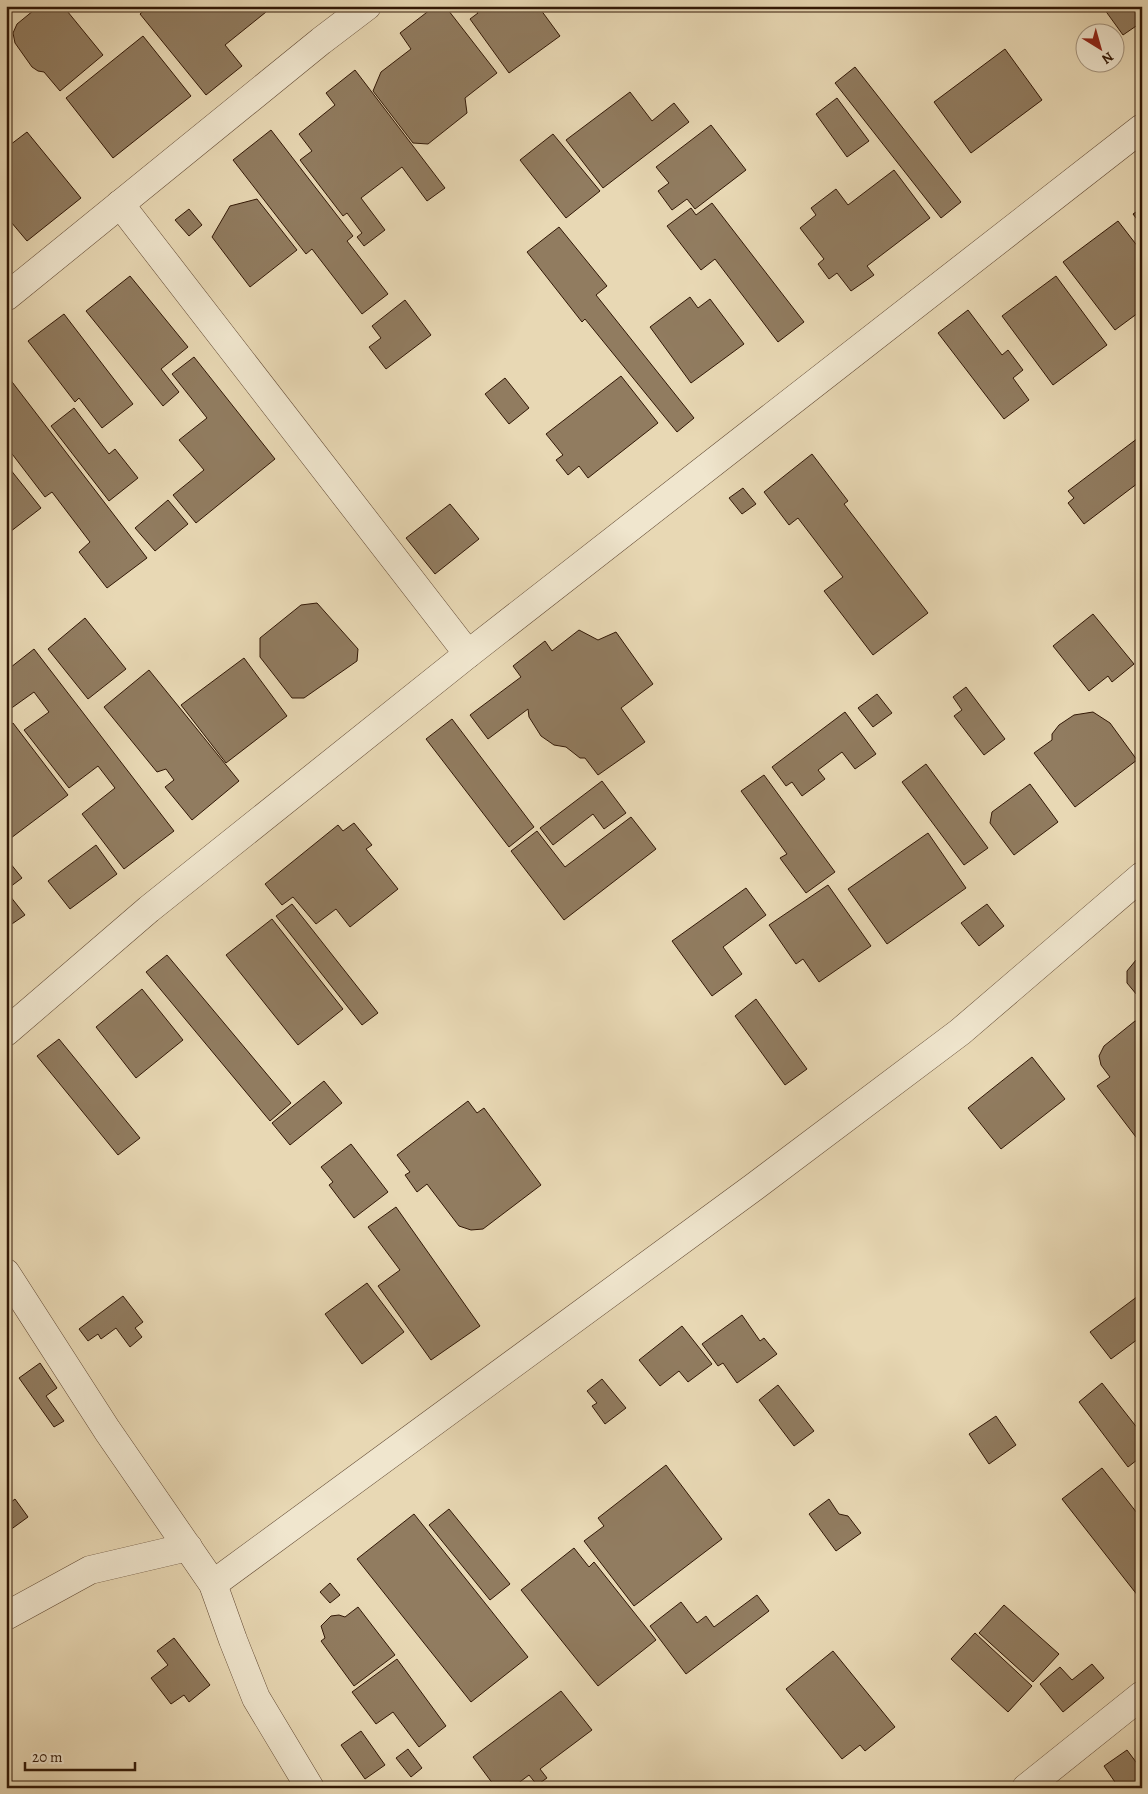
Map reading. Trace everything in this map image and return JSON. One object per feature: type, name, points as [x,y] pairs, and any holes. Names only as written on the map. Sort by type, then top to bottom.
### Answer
[{"type":"street","points":[[6,297],[321,41],[367,6]]},
{"type":"street","points":[[6,1032],[149,909],[468,654],[806,388],[1142,128]]},
{"type":"street","points":[[120,204],[468,654]]},
{"type":"street","points":[[213,1584],[730,1204],[960,1032],[1142,876]]},
{"type":"street","points":[[6,1273],[107,1430],[213,1584],[256,1698],[310,1788]]},
{"type":"street","points":[[6,1616],[90,1570],[188,1547]]},
{"type":"street","points":[[1026,1788],[1142,1695]]},
{"type":"building","points":[[39,6],[63,6],[103,55],[60,91],[44,72],[32,67],[15,43],[13,33],[17,24]]},
{"type":"building","points":[[149,6],[262,6],[266,12],[225,45],[242,66],[206,95],[140,14]]},
{"type":"building","points":[[435,6],[445,6],[497,73],[465,98],[467,113],[428,144],[413,143],[373,91],[381,72],[411,49],[400,33]]},
{"type":"building","points":[[472,6],[538,6],[560,36],[509,73],[470,19],[478,13]]},
{"type":"building","points":[[1102,6],[1142,6],[1142,22],[1126,33],[1126,22],[1114,22]]},
{"type":"building","points":[[143,36],[191,96],[113,158],[66,98]]},
{"type":"building","points":[[1005,49],[1042,100],[971,153],[934,102]]},
{"type":"building","points":[[855,67],[961,202],[941,218],[835,83]]},
{"type":"building","points":[[355,70],[445,188],[427,201],[402,167],[361,198],[385,230],[364,246],[357,237],[362,233],[347,213],[343,216],[300,160],[312,151],[299,134],[335,105],[326,93]]},
{"type":"building","points":[[630,92],[652,121],[674,103],[689,122],[603,188],[566,140]]},
{"type":"building","points":[[837,98],[869,141],[847,157],[816,114]]},
{"type":"building","points":[[711,125],[746,170],[695,209],[687,199],[672,210],[658,191],[669,183],[656,167]]},
{"type":"building","points":[[271,130],[353,236],[347,241],[388,294],[362,314],[312,249],[306,254],[233,160]]},
{"type":"building","points":[[27,132],[81,198],[27,241],[6,216],[6,148]]},
{"type":"building","points":[[553,134],[600,191],[566,218],[520,160]]},
{"type":"building","points":[[894,170],[930,218],[867,266],[874,275],[851,291],[837,273],[829,279],[818,264],[824,259],[800,228],[816,215],[811,208],[836,189],[848,205]]},
{"type":"building","points":[[257,199],[297,250],[250,287],[212,237],[230,206]]},
{"type":"building","points":[[712,203],[804,322],[778,342],[715,259],[701,270],[667,226],[691,208],[696,215]]},
{"type":"building","points":[[1142,208],[1142,226],[1133,214]]},
{"type":"building","points":[[189,209],[202,225],[189,236],[175,220]]},
{"type":"building","points":[[1118,221],[1142,252],[1142,310],[1115,330],[1063,262]]},
{"type":"building","points":[[559,227],[607,286],[596,295],[694,418],[677,432],[585,319],[582,322],[527,252]]},
{"type":"building","points":[[130,276],[188,347],[161,369],[179,392],[163,406],[86,311]]},
{"type":"building","points":[[1056,276],[1107,345],[1053,385],[1002,316]]},
{"type":"building","points":[[690,297],[698,308],[710,299],[744,344],[691,383],[650,327]]},
{"type":"building","points":[[405,300],[431,335],[386,369],[369,347],[381,338],[372,326]]},
{"type":"building","points":[[968,310],[1002,355],[1008,350],[1023,370],[1013,378],[1029,400],[1004,419],[938,333]]},
{"type":"building","points":[[64,314],[133,404],[102,428],[79,398],[75,402],[28,341]]},
{"type":"building","points":[[194,357],[275,459],[196,523],[173,495],[204,470],[179,440],[207,418],[172,374]]},
{"type":"building","points":[[6,374],[147,558],[107,588],[79,552],[90,542],[52,492],[45,497],[6,446]]},
{"type":"building","points":[[621,376],[658,423],[588,478],[579,466],[568,475],[556,460],[563,455],[546,434]]},
{"type":"building","points":[[505,378],[529,408],[509,424],[485,394]]},
{"type":"building","points":[[74,408],[109,454],[115,449],[138,478],[109,501],[51,426]]},
{"type":"building","points":[[1142,435],[1142,480],[1084,524],[1068,503],[1074,498],[1068,491]]},
{"type":"building","points":[[812,454],[848,501],[844,504],[928,613],[873,655],[824,591],[843,577],[798,518],[789,525],[764,492]]},
{"type":"building","points":[[6,464],[41,508],[6,535]]},
{"type":"building","points":[[743,488],[756,504],[742,514],[729,498]]},
{"type":"building","points":[[168,500],[188,524],[155,551],[135,528]]},
{"type":"building","points":[[450,504],[479,539],[435,574],[406,538]]},
{"type":"building","points":[[317,603],[358,649],[357,661],[304,698],[292,698],[260,657],[260,638],[301,605]]},
{"type":"building","points":[[1093,614],[1134,664],[1112,682],[1108,676],[1089,691],[1053,646]]},
{"type":"building","points":[[85,618],[126,669],[88,699],[48,649]]},
{"type":"building","points":[[579,630],[598,640],[616,632],[653,684],[621,708],[645,742],[598,775],[585,758],[580,758],[566,747],[554,745],[541,736],[529,717],[528,709],[488,739],[470,715],[521,677],[513,666],[545,641],[552,651]]},
{"type":"building","points":[[34,649],[174,831],[124,869],[82,814],[115,788],[98,766],[69,788],[24,730],[49,712],[34,692],[6,712],[6,671]]},
{"type":"building","points":[[244,658],[287,716],[226,763],[181,705]]},
{"type":"building","points":[[149,670],[239,781],[192,820],[165,787],[174,780],[166,769],[157,772],[104,707]]},
{"type":"building","points":[[966,687],[1005,739],[984,755],[954,716],[962,710],[953,697]]},
{"type":"building","points":[[877,694],[892,713],[873,727],[858,708]]},
{"type":"building","points":[[845,712],[876,754],[855,769],[842,752],[818,770],[825,779],[802,796],[792,782],[786,786],[772,767]]},
{"type":"building","points":[[1093,712],[1110,723],[1137,760],[1075,807],[1034,753],[1052,740],[1052,734],[1059,725],[1074,715]]},
{"type":"building","points":[[452,719],[534,827],[509,847],[426,739]]},
{"type":"building","points":[[13,723],[68,795],[11,838],[6,831],[6,728]]},
{"type":"building","points":[[926,764],[988,848],[964,865],[902,782]]},
{"type":"building","points":[[764,775],[835,872],[806,893],[780,858],[787,854],[741,791]]},
{"type":"building","points":[[602,781],[626,813],[604,829],[593,814],[553,845],[540,828]]},
{"type":"building","points":[[1030,784],[1058,822],[1014,855],[990,823],[992,812]]},
{"type":"building","points":[[631,817],[656,849],[564,920],[511,851],[537,831],[565,867]]},
{"type":"building","points":[[354,823],[372,845],[366,849],[398,889],[350,927],[336,909],[316,924],[293,897],[282,905],[265,884],[338,825],[343,831]]},
{"type":"building","points":[[928,833],[966,888],[887,944],[848,889]]},
{"type":"building","points":[[96,845],[117,874],[70,909],[48,881]]},
{"type":"building","points":[[6,858],[22,878],[6,890]]},
{"type":"building","points":[[828,885],[871,946],[819,982],[803,959],[796,964],[769,925]]},
{"type":"building","points":[[746,888],[766,915],[723,947],[742,974],[712,996],[672,941]]},
{"type":"building","points":[[6,891],[25,915],[6,928]]},
{"type":"building","points":[[292,904],[378,1013],[362,1025],[276,916]]},
{"type":"building","points":[[987,904],[1004,926],[979,946],[961,923]]},
{"type":"building","points":[[272,919],[343,1009],[298,1045],[226,955]]},
{"type":"building","points":[[167,955],[291,1103],[270,1121],[146,972]]},
{"type":"building","points":[[1142,957],[1142,1001],[1127,983],[1127,971],[1136,960]]},
{"type":"building","points":[[142,989],[183,1040],[136,1078],[96,1027]]},
{"type":"building","points":[[756,999],[807,1069],[785,1085],[735,1016]]},
{"type":"building","points":[[1135,1021],[1142,1021],[1142,1145],[1097,1086],[1110,1077],[1101,1065],[1099,1056],[1104,1046]]},
{"type":"building","points":[[59,1039],[140,1138],[118,1155],[37,1056]]},
{"type":"building","points":[[1032,1057],[1065,1099],[1001,1149],[968,1108]]},
{"type":"building","points":[[324,1081],[342,1103],[290,1145],[272,1123]]},
{"type":"building","points":[[468,1101],[477,1113],[484,1108],[541,1185],[483,1229],[471,1230],[459,1226],[427,1184],[417,1192],[405,1175],[410,1172],[397,1155]]},
{"type":"building","points":[[351,1144],[388,1192],[354,1218],[329,1185],[333,1182],[321,1167]]},
{"type":"building","points":[[396,1207],[480,1326],[431,1360],[378,1286],[400,1270],[368,1227]]},
{"type":"building","points":[[367,1283],[404,1332],[362,1364],[325,1314]]},
{"type":"building","points":[[1142,1293],[1142,1336],[1111,1359],[1090,1332]]},
{"type":"building","points":[[123,1296],[143,1322],[135,1328],[142,1337],[130,1347],[116,1328],[101,1339],[98,1334],[88,1341],[79,1329]]},
{"type":"building","points":[[742,1315],[760,1341],[764,1338],[777,1354],[737,1383],[723,1363],[718,1366],[702,1344]]},
{"type":"building","points":[[682,1326],[712,1364],[688,1382],[679,1371],[660,1386],[639,1360]]},
{"type":"building","points":[[40,1363],[57,1388],[46,1396],[64,1421],[54,1427],[19,1378]]},
{"type":"building","points":[[602,1379],[626,1408],[605,1424],[592,1406],[597,1403],[587,1391]]},
{"type":"building","points":[[1102,1383],[1142,1434],[1142,1456],[1128,1467],[1079,1402]]},
{"type":"building","points":[[778,1385],[814,1431],[794,1446],[759,1400]]},
{"type":"building","points":[[996,1416],[1016,1445],[989,1464],[969,1434]]},
{"type":"building","points":[[666,1465],[722,1539],[634,1606],[584,1541],[604,1526],[598,1518]]},
{"type":"building","points":[[1102,1468],[1137,1513],[1142,1501],[1142,1601],[1062,1499]]},
{"type":"building","points":[[15,1499],[28,1517],[6,1533],[6,1506]]},
{"type":"building","points":[[829,1499],[839,1514],[848,1516],[861,1533],[836,1551],[809,1514]]},
{"type":"building","points":[[449,1509],[510,1584],[490,1600],[429,1525]]},
{"type":"building","points":[[414,1514],[528,1657],[471,1702],[357,1559]]},
{"type":"building","points":[[574,1548],[589,1567],[594,1562],[656,1640],[598,1686],[521,1590]]},
{"type":"building","points":[[330,1583],[340,1595],[330,1603],[320,1592]]},
{"type":"building","points":[[757,1595],[769,1611],[686,1674],[650,1626],[681,1602],[697,1623],[706,1616],[714,1627]]},
{"type":"building","points":[[1004,1605],[1059,1654],[1033,1682],[979,1633]]},
{"type":"building","points":[[358,1607],[395,1655],[354,1686],[321,1641],[325,1638],[321,1626],[331,1616],[339,1615],[345,1617]]},
{"type":"building","points":[[975,1633],[1032,1686],[1008,1712],[951,1659]]},
{"type":"building","points":[[174,1638],[210,1685],[189,1702],[184,1695],[171,1704],[151,1678],[168,1665],[157,1651]]},
{"type":"building","points":[[833,1651],[895,1727],[865,1751],[860,1745],[842,1759],[786,1689]]},
{"type":"building","points":[[397,1659],[446,1726],[419,1747],[393,1712],[376,1724],[352,1692]]},
{"type":"building","points":[[1092,1664],[1104,1678],[1063,1712],[1040,1684],[1060,1667],[1072,1680]]},
{"type":"building","points":[[561,1691],[592,1730],[540,1769],[547,1778],[537,1785],[529,1775],[512,1788],[496,1788],[473,1757]]},
{"type":"building","points":[[361,1731],[385,1765],[365,1779],[341,1745]]},
{"type":"building","points":[[408,1749],[422,1768],[411,1777],[396,1758]]},
{"type":"building","points":[[1127,1750],[1142,1770],[1142,1788],[1119,1788],[1104,1766]]}]
